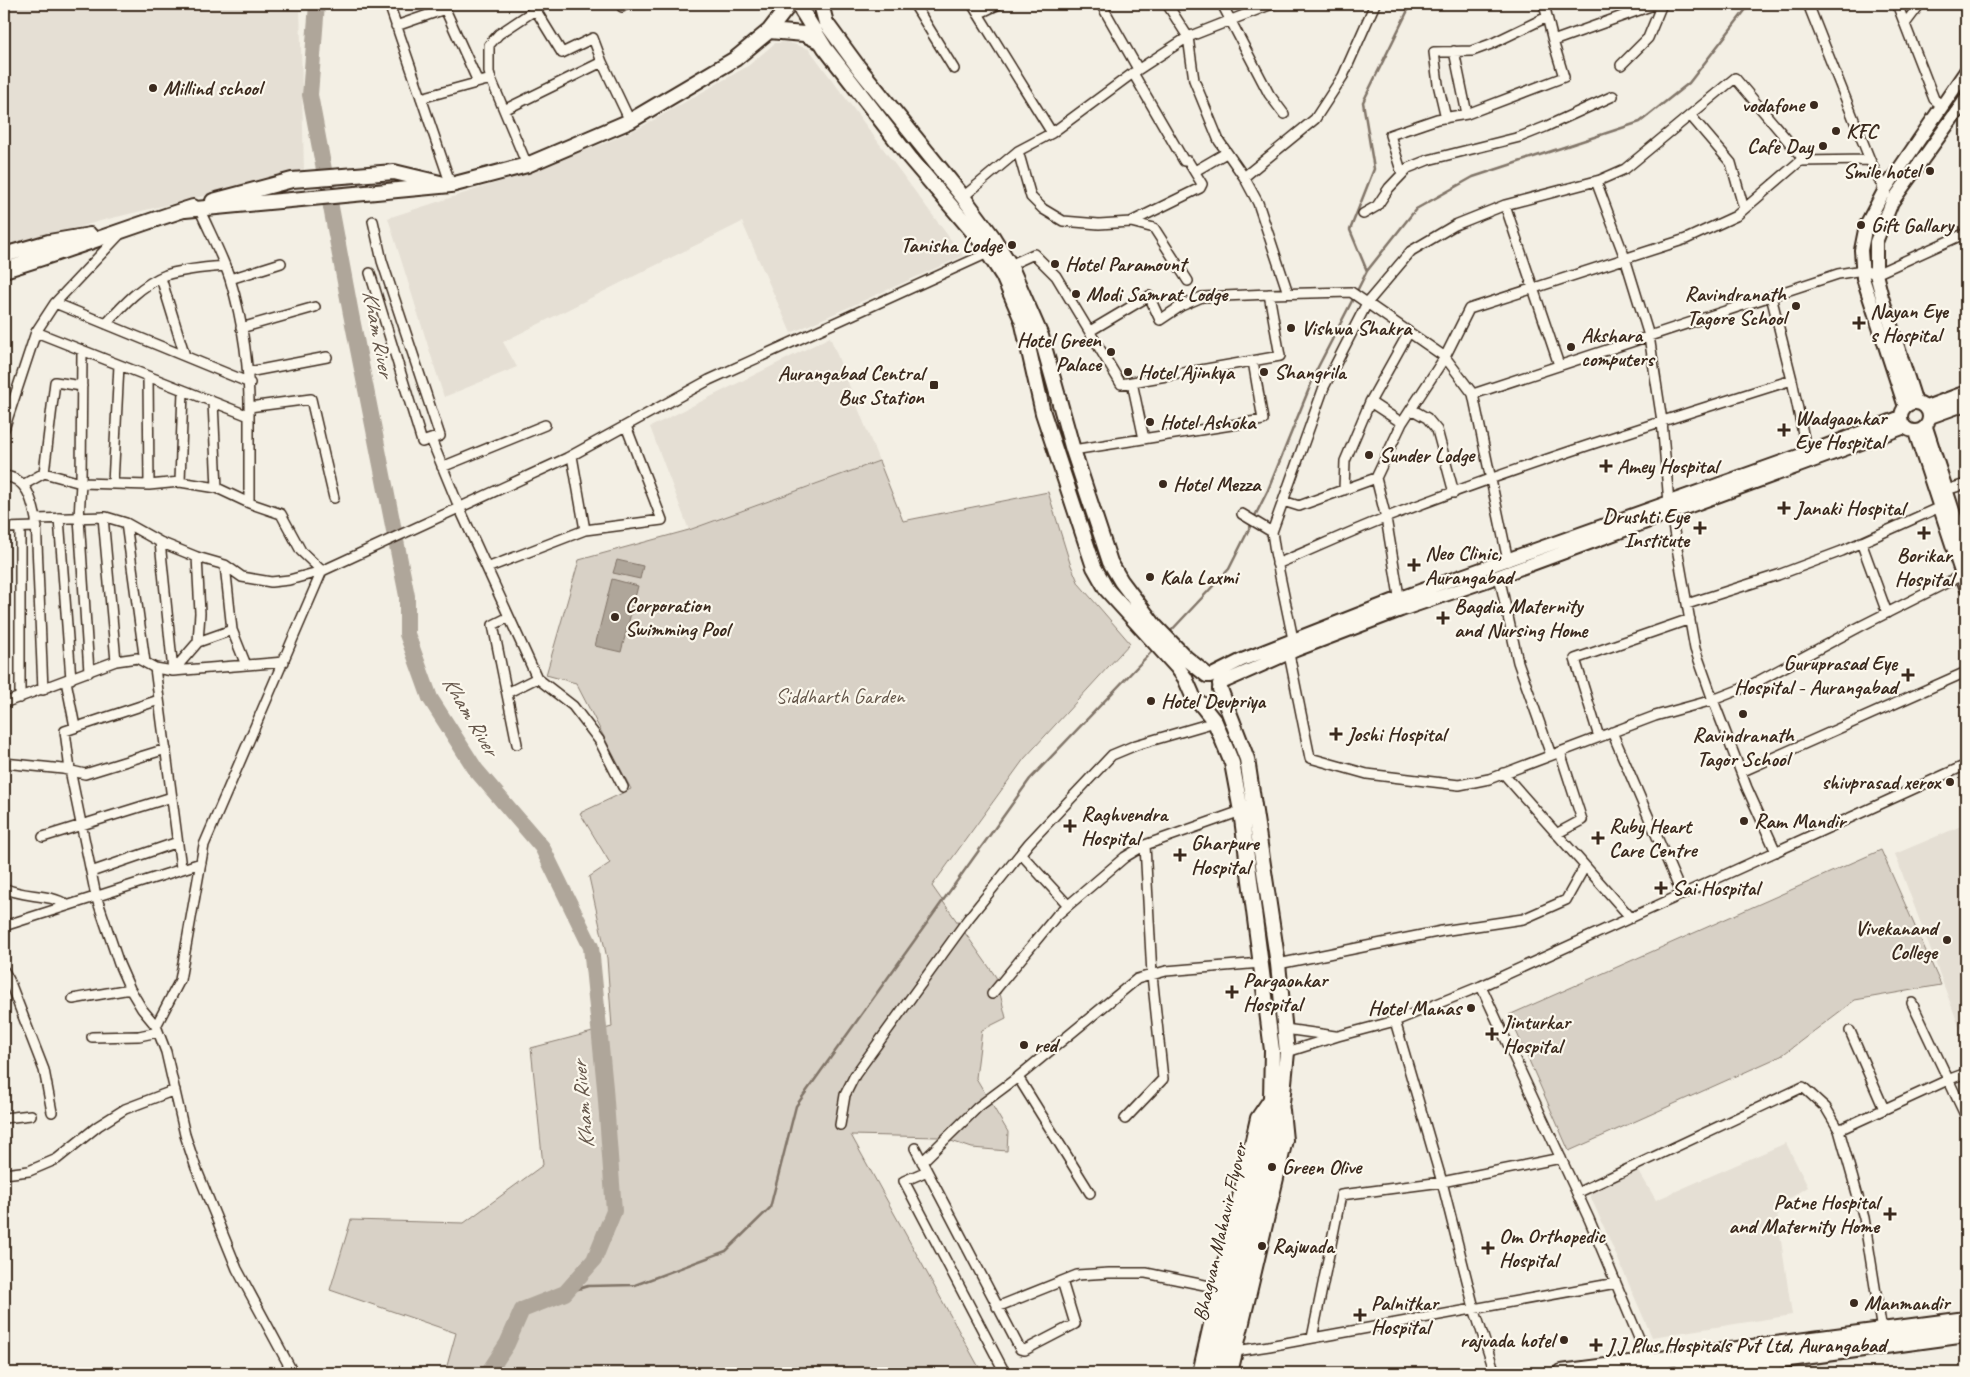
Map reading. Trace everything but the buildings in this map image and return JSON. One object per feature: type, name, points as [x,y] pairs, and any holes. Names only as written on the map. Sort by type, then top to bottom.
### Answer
[{"type":"highway","points":[[1561,1373],[1966,1320]]},
{"type":"highway","points":[[1681,1373],[1722,1370],[1966,1334]]},
{"type":"main road","points":[[756,42],[778,4]]},
{"type":"main road","points":[[184,210],[450,185],[526,165],[630,121],[735,59],[769,31],[790,4]]},
{"type":"main road","points":[[800,4],[802,11],[821,42],[910,158],[979,239],[1003,276],[1022,320],[1044,413],[1094,567],[1107,590],[1150,629],[1181,663],[1214,681],[1247,759],[1278,964],[1286,1052],[1276,1101]]},
{"type":"main road","points":[[821,4],[826,23],[859,68],[963,197],[992,236],[1010,265],[1041,336],[1073,450],[1110,562],[1150,629]]},
{"type":"main road","points":[[769,31],[804,34],[821,42]]},
{"type":"main road","points":[[4,270],[50,256],[126,228],[232,195],[292,180],[394,172],[450,185]]},
{"type":"main road","points":[[4,255],[49,242],[126,228]]},
{"type":"main road","points":[[1181,663],[1185,678],[1196,699],[1214,722],[1232,763],[1241,811],[1262,964],[1276,1101]]},
{"type":"main road","points":[[1202,676],[1214,681],[1217,698],[1214,702],[1204,704],[1196,699],[1192,685],[1194,681],[1202,676]]},
{"type":"main road","name":"Bhagvan Mahavir Flyover","points":[[1219,1373],[1276,1101]]},
{"type":"main road","name":"Bhagvan Mahavir Flyover","points":[[1208,1373],[1270,1134]]},
{"type":"street","points":[[389,4],[450,185]]},
{"type":"street","points":[[526,165],[490,79],[489,45],[500,34],[544,4]]},
{"type":"street","points":[[914,4],[954,69]]},
{"type":"street","points":[[972,4],[1052,133]]},
{"type":"street","points":[[978,14],[999,4]]},
{"type":"street","points":[[1102,4],[1184,160],[1188,161],[1202,184],[1200,188],[1131,222]]},
{"type":"street","points":[[1167,4],[1188,38],[1194,80],[1219,141],[1244,177],[1258,203],[1288,293]]},
{"type":"street","points":[[1222,4],[1269,94],[1284,114]]},
{"type":"street","points":[[963,197],[1018,151],[1052,133],[1136,71],[1188,38],[1272,4]]},
{"type":"street","points":[[1244,177],[1315,119],[1343,76],[1375,4]]},
{"type":"street","points":[[1402,174],[1390,135],[1446,118],[1467,114],[1564,77],[1552,41],[1544,4]]},
{"type":"street","points":[[1552,41],[1656,4]]},
{"type":"street","points":[[1621,65],[1648,38],[1662,4]]},
{"type":"street","points":[[1808,4],[1870,160],[1884,192],[1892,202]]},
{"type":"street","points":[[1897,4],[1934,99],[1942,106]]},
{"type":"street","points":[[1905,24],[1920,4]]},
{"type":"street","points":[[396,26],[445,9],[478,82]]},
{"type":"street","points":[[535,9],[562,53],[593,38],[602,62],[630,121]]},
{"type":"street","points":[[1446,118],[1438,84],[1434,52],[1472,51],[1547,17]]},
{"type":"street","points":[[1454,51],[1467,114]]},
{"type":"street","points":[[504,110],[602,62]]},
{"type":"street","points":[[1966,71],[1884,192],[1866,225],[1861,250],[1863,278],[1915,417],[1946,490],[1966,551]]},
{"type":"street","points":[[1805,161],[1735,78],[1625,169],[1596,181],[1505,205],[1455,225],[1411,251],[1366,303],[1324,387],[1272,532],[1310,758],[1367,774],[1459,785],[1489,779],[1655,716],[1712,700],[1751,685],[1887,613],[1964,581],[1940,508],[1876,274],[1876,242],[1892,202],[1966,98]]},
{"type":"street","points":[[421,98],[490,79]]},
{"type":"street","points":[[1363,214],[1377,206],[1408,168],[1428,160],[1520,137],[1613,96]]},
{"type":"street","points":[[1690,115],[1731,163],[1744,209]]},
{"type":"street","points":[[1018,151],[1031,197],[1043,209],[1063,221],[1099,224],[1131,222],[1154,228],[1188,281]]},
{"type":"street","points":[[1195,171],[1226,153]]},
{"type":"street","points":[[1400,604],[1386,518],[1376,478],[1402,423],[1445,357],[1469,309],[1686,239],[1736,216],[1800,161],[1870,160]]},
{"type":"street","points":[[1596,181],[1625,258],[1649,336],[1662,421],[1670,508],[1695,649],[1712,700],[1776,852]]},
{"type":"street","points":[[1505,205],[1559,365]]},
{"type":"street","points":[[199,208],[230,279],[241,328],[250,383],[249,503]]},
{"type":"street","points":[[370,273],[422,442],[440,436],[382,261],[373,221]]},
{"type":"street","points":[[4,430],[36,332],[55,303],[126,228]]},
{"type":"street","points":[[1473,394],[1838,274],[1863,270],[1876,274],[1966,233]]},
{"type":"street","points":[[4,528],[20,528],[59,518],[103,517],[126,523],[160,542],[225,565],[242,577],[271,582],[289,580],[322,571],[572,456],[710,380],[988,253]]},
{"type":"street","points":[[1010,265],[1034,254],[1056,276],[1121,384],[1280,356],[1269,294]]},
{"type":"street","points":[[230,279],[280,263]]},
{"type":"street","points":[[106,324],[125,302],[146,286],[161,278],[193,270],[224,266]]},
{"type":"street","points":[[161,278],[185,356]]},
{"type":"street","points":[[1090,331],[1149,296],[1160,320],[1181,306],[1202,297],[1351,292],[1445,357],[1473,394],[1508,561]]},
{"type":"street","points":[[1771,296],[1792,380],[1807,453]]},
{"type":"street","points":[[55,303],[250,383]]},
{"type":"street","points":[[241,328],[315,307]]},
{"type":"street","points":[[36,332],[213,402],[249,411],[311,399],[334,498]]},
{"type":"street","points":[[1344,490],[1345,461],[1370,402],[1409,332]]},
{"type":"street","points":[[82,350],[81,483],[78,518],[89,672]]},
{"type":"street","points":[[248,372],[327,356]]},
{"type":"street","points":[[1073,450],[1263,420],[1253,361]]},
{"type":"street","points":[[113,484],[119,365]]},
{"type":"street","points":[[148,376],[149,485]]},
{"type":"street","points":[[1277,564],[1386,518],[1454,493],[1662,421],[1792,380]]},
{"type":"street","points":[[44,474],[55,382],[82,386]]},
{"type":"street","points":[[1132,382],[1144,439]]},
{"type":"street","points":[[180,482],[183,390]]},
{"type":"street","points":[[1214,681],[1242,660],[1293,648],[1508,561],[1670,508],[1915,417],[1966,392]]},
{"type":"street","points":[[213,402],[217,488]]},
{"type":"street","points":[[1370,402],[1402,423]]},
{"type":"street","points":[[1400,604],[1499,576],[1807,453],[1915,417],[1966,404]]},
{"type":"street","points":[[1411,408],[1427,418],[1438,430],[1454,493]]},
{"type":"street","points":[[442,467],[545,425]]},
{"type":"street","points":[[487,568],[585,530],[662,520],[626,426]]},
{"type":"street","points":[[431,439],[459,507],[537,678],[573,706],[598,740],[623,787]]},
{"type":"street","points":[[572,456],[585,530]]},
{"type":"street","points":[[23,485],[44,474],[81,483],[149,485],[180,482],[217,488],[249,503],[281,514],[301,551],[322,571]]},
{"type":"street","points":[[4,476],[10,476],[23,485],[32,498],[36,523],[43,690]]},
{"type":"street","points":[[1283,501],[1299,506],[1376,478]]},
{"type":"street","points":[[1946,490],[1966,484]]},
{"type":"street","points":[[1687,604],[1778,575],[1940,508]]},
{"type":"street","points":[[1242,514],[1272,532]]},
{"type":"street","points":[[103,517],[116,661]]},
{"type":"street","points":[[59,518],[69,680],[75,727]]},
{"type":"street","points":[[126,523],[145,662]]},
{"type":"street","points":[[20,528],[20,698]]},
{"type":"street","points":[[160,542],[173,671]]},
{"type":"street","points":[[1861,542],[1887,613]]},
{"type":"street","points":[[198,557],[200,614],[198,642]]},
{"type":"street","points":[[225,565],[232,630],[246,665]]},
{"type":"street","points":[[92,1037],[139,1036],[157,1029],[180,980],[204,845],[322,571]]},
{"type":"street","points":[[1499,576],[1518,662],[1582,820],[1556,834]]},
{"type":"street","points":[[509,617],[493,625],[517,744]]},
{"type":"street","points":[[1599,737],[1575,659],[1690,619]]},
{"type":"street","points":[[173,671],[198,642],[232,630]]},
{"type":"street","points":[[4,704],[116,661],[137,658],[155,668],[173,671],[284,662]]},
{"type":"street","points":[[155,668],[181,868]]},
{"type":"street","points":[[1741,772],[1966,672]]},
{"type":"street","points":[[507,693],[537,678]]},
{"type":"street","points":[[159,700],[65,731],[70,770],[96,896],[118,964],[130,989],[157,1029],[166,1052],[185,1135],[196,1168],[237,1269],[293,1373]]},
{"type":"street","points":[[840,1124],[845,1096],[855,1075],[968,919],[1021,854],[1112,755],[1136,745],[1214,722]]},
{"type":"street","points":[[1612,732],[1682,895]]},
{"type":"street","points":[[4,763],[70,770],[85,774],[166,748]]},
{"type":"street","points":[[1286,1052],[1395,1021],[1481,986],[1966,765]]},
{"type":"street","points":[[1503,773],[1631,918]]},
{"type":"street","points":[[43,837],[172,797]]},
{"type":"street","points":[[992,994],[1057,915],[1124,857],[1145,845],[1241,811]]},
{"type":"street","points":[[91,872],[178,842]]},
{"type":"street","points":[[1125,1119],[1163,1079],[1152,975],[1145,845]]},
{"type":"street","points":[[1021,854],[1068,905]]},
{"type":"street","points":[[4,926],[201,863]]},
{"type":"street","points":[[1278,964],[1442,931],[1523,919],[1566,900],[1585,866]]},
{"type":"street","points":[[4,888],[27,895],[58,899],[67,905]]},
{"type":"street","points":[[922,1162],[978,1107],[1018,1077],[1137,979],[1166,971],[1262,964]]},
{"type":"street","points":[[4,971],[44,1070],[52,1112]]},
{"type":"street","points":[[1481,986],[1577,1193],[1649,1362]]},
{"type":"street","points":[[73,999],[130,989]]},
{"type":"street","points":[[1912,1003],[1950,1078],[1966,1116]]},
{"type":"street","points":[[1395,1021],[1442,1182],[1474,1308],[1494,1373]]},
{"type":"street","points":[[1285,1029],[1338,1036]]},
{"type":"street","points":[[1850,1031],[1884,1109]]},
{"type":"street","points":[[1839,1130],[1966,1072]]},
{"type":"street","points":[[1018,1077],[1090,1193]]},
{"type":"street","points":[[1577,1193],[1802,1088],[1826,1108],[1839,1130],[1864,1218],[1882,1332]]},
{"type":"street","points":[[4,1174],[29,1171],[57,1159],[98,1126],[125,1109],[175,1090]]},
{"type":"street","points":[[1199,1373],[1257,1118],[1276,1101],[1286,1140],[1232,1373]]},
{"type":"street","points":[[4,1118],[31,1115]]},
{"type":"street","points":[[915,1148],[1020,1349],[1025,1350],[1075,1324],[1062,1281]]},
{"type":"street","points":[[1312,1338],[1342,1196],[1442,1182],[1561,1158]]},
{"type":"street","points":[[927,1171],[904,1181],[1005,1373]]},
{"type":"street","points":[[997,1308],[1077,1275],[1146,1273],[1219,1288]]},
{"type":"street","points":[[1236,1351],[1616,1283]]},
{"type":"shaded area","name":"Millind school","points":[[4,4],[300,4],[304,172],[104,220],[4,248]]},
{"type":"shaded area","points":[[787,42],[809,49],[963,256],[791,333],[742,222],[503,342],[517,367],[444,397],[388,218],[499,182],[605,143],[641,127],[748,66],[775,43]]},
{"type":"shaded area","points":[[830,337],[879,461],[689,530],[650,427]]},
{"type":"shaded area","points":[[617,560],[643,566],[640,579],[613,573]]},
{"type":"shaded area","points":[[612,579],[638,586],[621,652],[595,646]]},
{"type":"shaded area","name":"Vivekanand College","points":[[1966,824],[1966,1026],[1960,1029],[1895,854]]},
{"type":"shaded area","points":[[1786,1143],[1808,1187],[1776,1207],[1792,1315],[1652,1337],[1589,1193],[1638,1170],[1656,1200]]},
{"type":"green space","name":"Siddharth Garden","points":[[879,461],[903,521],[1048,492],[1070,563],[1079,584],[1130,643],[1024,759],[932,886],[996,977],[1006,1018],[982,1030],[976,1078],[1008,1132],[1007,1151],[972,1148],[939,1137],[851,1135],[982,1373],[445,1373],[456,1333],[330,1290],[351,1220],[464,1223],[543,1165],[531,1048],[612,1027],[607,958],[589,877],[610,863],[580,813],[631,789],[576,683],[546,675],[579,560],[689,530]]},
{"type":"green space","points":[[1881,850],[1941,985],[1855,1000],[1781,1056],[1569,1151],[1509,1015]]},
{"type":"waterway","name":"Kham River","points":[[317,4],[310,95],[407,596],[407,634],[430,698],[476,770],[542,847],[591,947],[605,1088],[614,1211],[594,1260],[565,1293],[522,1310],[507,1344],[488,1373]]},
{"type":"waterway","points":[[1356,293],[1367,271],[1350,230],[1374,169],[1363,102],[1411,4]]},
{"type":"waterway","points":[[1367,271],[1416,209],[1473,177],[1640,122],[1689,83],[1750,4]]},
{"type":"waterway","points":[[1254,518],[1268,490],[1317,369],[1354,297]]},
{"type":"waterway","points":[[1169,633],[1229,569],[1252,523]]},
{"type":"waterway","points":[[565,1293],[588,1286],[635,1285],[726,1251],[770,1208],[796,1106],[1030,779],[1155,648]]},
{"type":"place","name":"Millind school","points":[[153,88]]},
{"type":"place","name":"vodafone","points":[[1814,105]]},
{"type":"place","name":"KFC","points":[[1836,131]]},
{"type":"place","name":"Cafe Day","points":[[1823,146]]},
{"type":"place","name":"Smile hotel","points":[[1930,171]]},
{"type":"place","name":"Gift Gallary","points":[[1861,225]]},
{"type":"place","name":"Tanisha Lodge","points":[[1012,245]]},
{"type":"place","name":"Hotel Paramount","points":[[1055,264]]},
{"type":"place","name":"Modi Samrat Lodge","points":[[1076,294]]},
{"type":"place","name":"Ravindranath Tagore School","points":[[1796,306]]},
{"type":"place","name":"Nayan Eye s Hospital","points":[[1859,323]]},
{"type":"place","name":"Vishwa Shakra","points":[[1291,328]]},
{"type":"place","name":"Akshara computers","points":[[1571,347]]},
{"type":"place","name":"Hotel Green Palace","points":[[1111,352]]},
{"type":"place","name":"Hotel Ajinkya","points":[[1128,372]]},
{"type":"place","name":"Shangrila","points":[[1264,372]]},
{"type":"place","name":"Aurangabad Central Bus Station","points":[[934,385]]},
{"type":"place","name":"Hotel Ashoka","points":[[1150,422]]},
{"type":"place","name":"Wadgaonkar Eye Hospital","points":[[1784,430]]},
{"type":"place","name":"Sunder Lodge","points":[[1369,455]]},
{"type":"place","name":"Amey Hospital","points":[[1606,466]]},
{"type":"place","name":"Hotel Mezza","points":[[1163,484]]},
{"type":"place","name":"Janaki Hospital","points":[[1784,508]]},
{"type":"place","name":"Drushti Eye Institute","points":[[1700,528]]},
{"type":"place","name":"Borikar Hospital","points":[[1924,533]]},
{"type":"place","name":"Neo Clinic, Aurangabad","points":[[1414,565]]},
{"type":"place","name":"Kala Laxmi","points":[[1150,577]]},
{"type":"place","name":"Corporation Swimming Pool","points":[[615,617]]},
{"type":"place","name":"Bagdia Maternity and Nursing Home","points":[[1443,618]]},
{"type":"place","name":"Guruprasad Eye Hospital - Aurangabad","points":[[1908,675]]},
{"type":"place","name":"Hotel Devpriya","points":[[1151,701]]},
{"type":"place","name":"Ravindranath Tagor School","points":[[1743,714]]},
{"type":"place","name":"Joshi Hospital","points":[[1336,734]]},
{"type":"place","name":"shivprasad xerox","points":[[1950,782]]},
{"type":"place","name":"Ram Mandir","points":[[1744,821]]},
{"type":"place","name":"Raghvendra Hospital","points":[[1070,826]]},
{"type":"place","name":"Ruby Heart Care Centre","points":[[1598,838]]},
{"type":"place","name":"Gharpure Hospital","points":[[1180,855]]},
{"type":"place","name":"Sai Hospital","points":[[1661,888]]},
{"type":"place","name":"Vivekanand College","points":[[1947,940]]},
{"type":"place","name":"Pargaonkar Hospital","points":[[1232,992]]},
{"type":"place","name":"Hotel Manas","points":[[1471,1008]]},
{"type":"place","name":"Jinturkar Hospital","points":[[1492,1034]]},
{"type":"place","name":"red","points":[[1024,1045]]},
{"type":"place","name":"Green Olive","points":[[1272,1167]]},
{"type":"place","name":"Patne Hospital and Maternity Home","points":[[1890,1214]]},
{"type":"place","name":"Rajwada","points":[[1262,1246]]},
{"type":"place","name":"Om Orthopedic Hospital","points":[[1488,1248]]},
{"type":"place","name":"Manmandir","points":[[1854,1303]]},
{"type":"place","name":"Palnitkar Hospital","points":[[1360,1315]]},
{"type":"place","name":"rajvada hotel","points":[[1564,1340]]},
{"type":"place","name":"J J Plus Hospitals Pvt Ltd, Aurangabad","points":[[1596,1345]]}]
